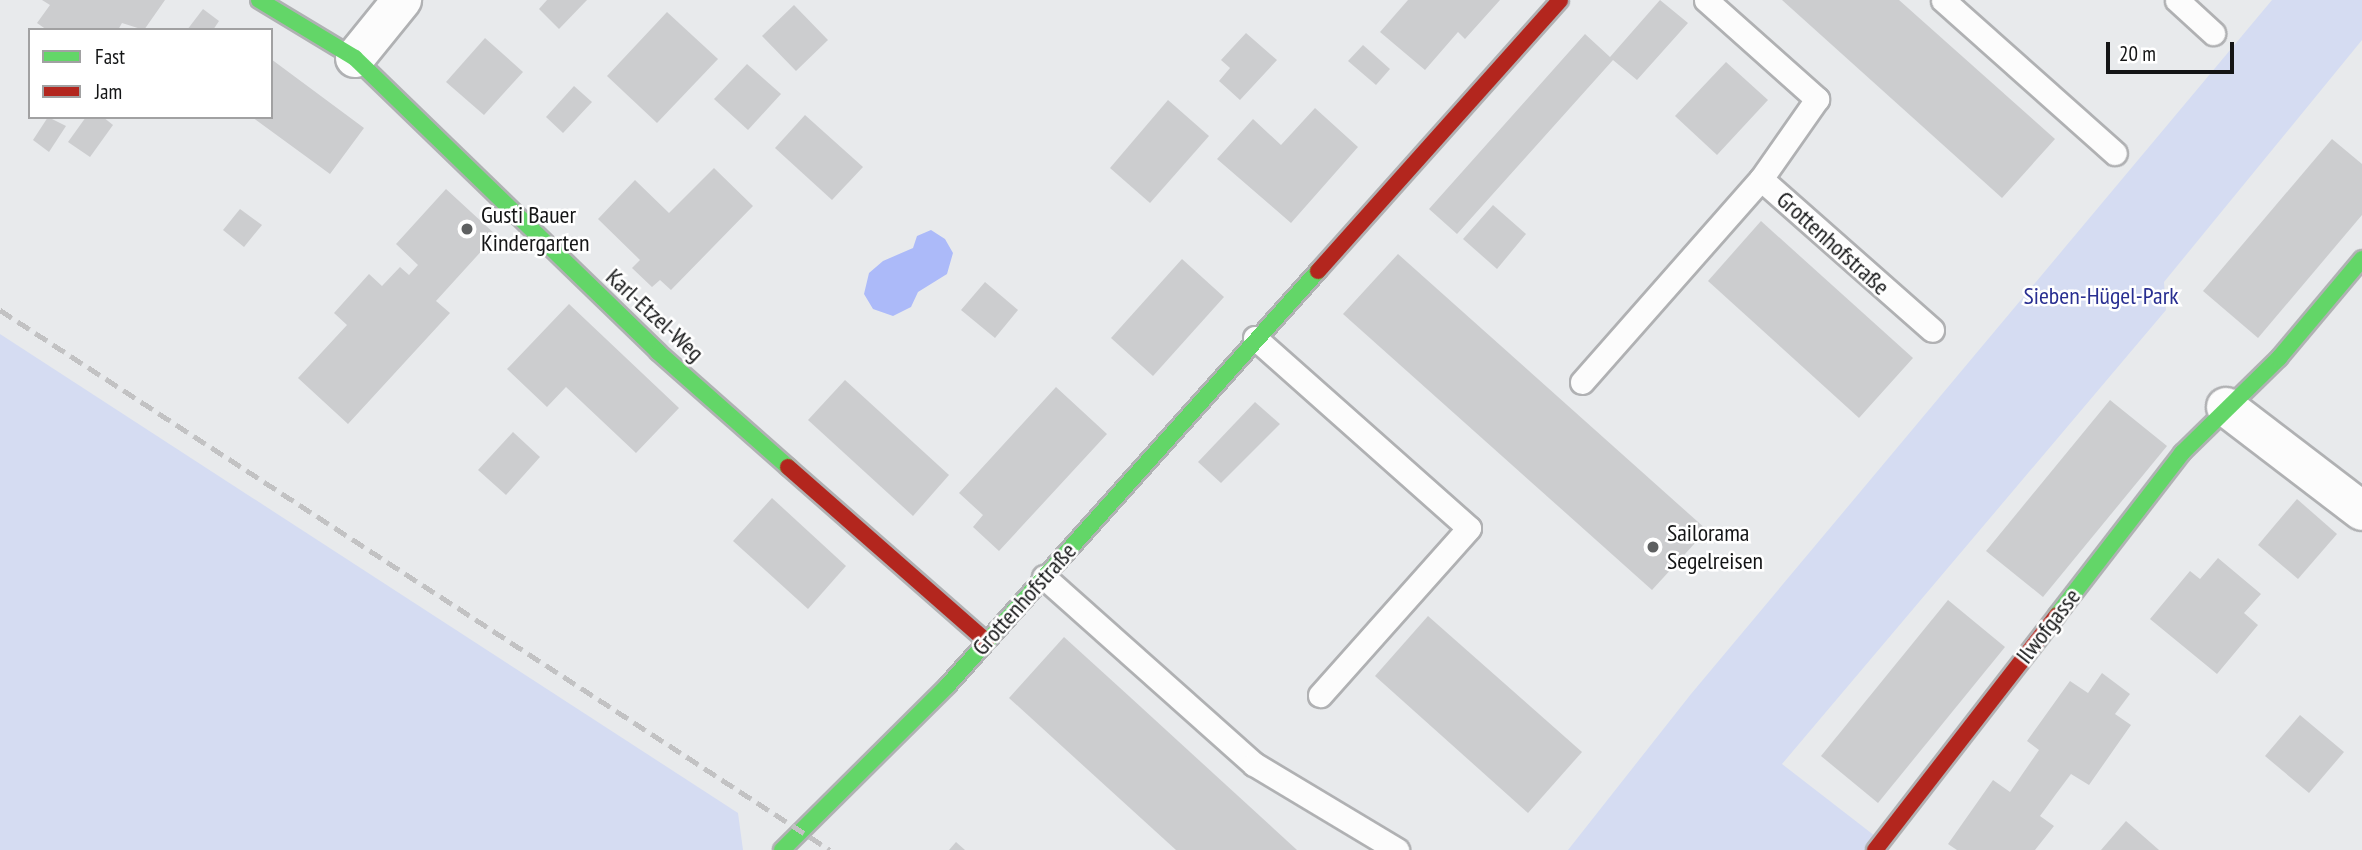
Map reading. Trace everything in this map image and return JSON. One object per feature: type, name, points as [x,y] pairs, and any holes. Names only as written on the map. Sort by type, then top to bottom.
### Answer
[{"type":"street","name":"Karl-Etzel-Weg","points":[[259,0],[355,58],[658,352],[986,641]]},
{"type":"street","points":[[355,58],[402,0]]},
{"type":"street","name":"Grottenhofstraße","points":[[782,850],[986,641],[1560,0]]},
{"type":"street","name":"Ilwofgasse","points":[[1875,849],[2182,453],[2279,358],[2362,259]]},
{"type":"street","points":[[2226,407],[2362,511]]},
{"type":"lane","name":"Grottenhofstraße","points":[[1706,0],[1817,99],[1760,178],[1932,330]]},
{"type":"lane","points":[[1943,0],[2115,153]]},
{"type":"lane","points":[[2177,0],[2213,33]]},
{"type":"lane","points":[[1582,382],[1657,291],[1760,178]]},
{"type":"lane","points":[[1255,338],[1469,528],[1320,695]]},
{"type":"lane","points":[[1044,577],[1254,764],[1397,850]]},
{"type":"green space","name":"Sieben-Hügel-Park","points":[[2272,0],[2362,0],[2362,40],[2164,282],[2166,310],[1782,764],[1875,836],[1864,850],[1568,850],[1691,694]]},
{"type":"green space","points":[[0,334],[738,813],[743,850],[0,850]]},
{"type":"water","points":[[931,230],[945,239],[953,253],[947,274],[918,292],[911,307],[893,316],[873,309],[864,294],[869,273],[883,261],[913,248],[917,236]]},
{"type":"building","points":[[42,0],[165,0],[145,28],[122,23],[119,28],[44,28],[37,23],[50,5]]},
{"type":"building","points":[[547,0],[587,0],[559,29],[539,9]]},
{"type":"building","points":[[1408,0],[1500,0],[1465,39],[1458,32],[1425,70],[1380,32]]},
{"type":"building","points":[[1660,0],[1688,23],[1637,80],[1613,60],[1457,234],[1429,209],[1585,34],[1610,57]]},
{"type":"building","points":[[1782,0],[1899,0],[2055,139],[2002,198]]},
{"type":"building","points":[[794,5],[828,40],[796,71],[762,36]]},
{"type":"building","points":[[203,9],[219,21],[214,28],[189,28]]},
{"type":"building","points":[[667,12],[718,59],[657,123],[607,76]]},
{"type":"building","points":[[1246,33],[1277,60],[1240,100],[1219,81],[1230,68],[1221,60]]},
{"type":"building","points":[[485,38],[523,72],[484,115],[446,82]]},
{"type":"building","points":[[1363,45],[1390,69],[1376,85],[1348,61]]},
{"type":"building","points":[[273,60],[364,128],[330,174],[255,119],[273,119]]},
{"type":"building","points":[[1726,62],[1768,100],[1717,155],[1675,116]]},
{"type":"building","points":[[747,64],[781,94],[748,130],[714,99]]},
{"type":"building","points":[[574,86],[592,102],[563,133],[546,117]]},
{"type":"building","points":[[1168,100],[1209,136],[1150,203],[1110,168]]},
{"type":"building","points":[[1315,108],[1358,147],[1291,223],[1217,159],[1253,119],[1281,145]]},
{"type":"building","points":[[805,115],[863,167],[832,200],[775,148]]},
{"type":"building","points":[[47,119],[66,126],[49,152],[33,140]]},
{"type":"building","points":[[85,119],[106,119],[113,125],[90,157],[68,142]]},
{"type":"building","points":[[2332,139],[2362,164],[2362,215],[2258,338],[2203,291]]},
{"type":"building","points":[[714,168],[753,206],[671,290],[660,280],[652,287],[632,268],[640,260],[598,219],[635,180],[669,213]]},
{"type":"building","points":[[446,189],[496,235],[436,301],[450,313],[348,424],[298,378],[347,325],[334,313],[369,274],[382,286],[400,267],[409,275],[418,265],[396,244]]},
{"type":"building","points":[[1493,205],[1526,234],[1497,269],[1463,239]]},
{"type":"building","points":[[240,209],[262,225],[244,247],[223,230]]},
{"type":"building","points":[[1761,221],[1913,358],[1859,418],[1708,281]]},
{"type":"building","points":[[1398,254],[1707,530],[1652,590],[1343,314]]},
{"type":"building","points":[[1182,259],[1224,297],[1153,376],[1111,338]]},
{"type":"building","points":[[985,282],[1018,310],[995,338],[961,310]]},
{"type":"building","points":[[569,304],[679,408],[636,453],[566,387],[547,407],[507,369]]},
{"type":"building","points":[[845,380],[949,475],[913,516],[808,420]]},
{"type":"building","points":[[1056,387],[1107,434],[999,551],[973,527],[983,515],[959,493]]},
{"type":"building","points":[[2110,400],[2167,446],[2043,597],[1986,551]]},
{"type":"building","points":[[1255,402],[1280,424],[1221,483],[1198,462]]},
{"type":"building","points":[[513,432],[540,457],[506,495],[478,470]]},
{"type":"building","points":[[772,498],[846,566],[808,609],[733,541]]},
{"type":"building","points":[[2297,499],[2337,534],[2298,579],[2258,545]]},
{"type":"building","points":[[2218,558],[2261,594],[2244,613],[2258,625],[2217,674],[2150,619],[2190,571],[2200,579]]},
{"type":"building","points":[[1948,600],[2005,647],[1878,803],[1821,756]]},
{"type":"building","points":[[1428,616],[1582,752],[1528,813],[1375,676]]},
{"type":"building","points":[[1064,637],[1297,850],[1176,850],[1009,698]]},
{"type":"building","points":[[2102,673],[2130,694],[2115,714],[2131,725],[2089,785],[2071,774],[2040,816],[2054,826],[2035,850],[1957,850],[1948,844],[1993,780],[2010,792],[2039,750],[2027,741],[2070,681],[2088,693]]},
{"type":"building","points":[[2300,715],[2344,752],[2309,793],[2265,756]]},
{"type":"building","points":[[2126,821],[2159,850],[2101,850]]},
{"type":"building","points":[[956,842],[965,850],[949,850]]},
{"type":"railway","points":[[0,310],[830,850]]},
{"type":"traffic: fast","points":[[259,0],[355,58],[658,352],[788,467]]},
{"type":"traffic: fast","points":[[2057,615],[2182,453],[2279,358],[2362,259]]},
{"type":"traffic: fast","points":[[782,850],[948,685],[1318,271]]},
{"type":"traffic: jam","points":[[1318,271],[1560,0]]},
{"type":"traffic: jam","points":[[788,467],[986,641]]},
{"type":"traffic: jam","points":[[1875,850],[2057,615]]},
{"type":"place","name":"Gusti Bauer Kindergarten","points":[[467,229]]},
{"type":"place","name":"Sailorama Segelreisen","points":[[1653,547]]}]
